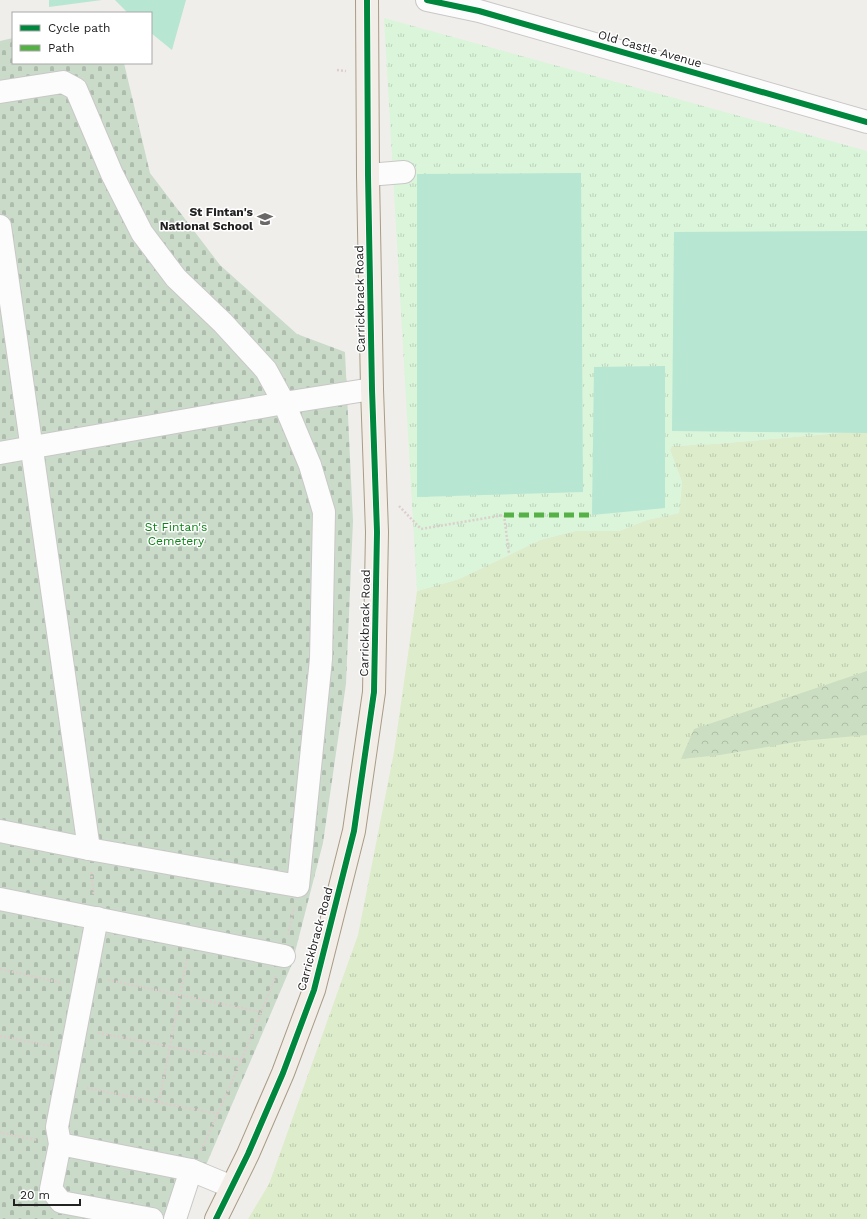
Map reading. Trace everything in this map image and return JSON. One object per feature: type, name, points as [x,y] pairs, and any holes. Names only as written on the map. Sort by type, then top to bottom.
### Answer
[{"type":"main road","name":"Carrickbrack Road","points":[[216,1219],[248,1154],[283,1073],[314,990],[354,831],[374,692],[377,532],[372,389],[368,175],[367,0]]},
{"type":"street","name":"Old Castle Avenue","points":[[427,0],[479,11],[867,122]]},
{"type":"street","points":[[0,92],[63,82],[76,89],[112,174],[142,233],[176,278],[223,323],[266,370],[284,403],[310,465],[324,512],[320,659],[298,886],[89,849],[0,831]]},
{"type":"street","points":[[368,175],[404,172]]},
{"type":"street","points":[[0,226],[89,849]]},
{"type":"street","points":[[0,453],[372,389]]},
{"type":"street","points":[[0,899],[284,956]]},
{"type":"street","points":[[97,918],[57,1127],[60,1144],[51,1189],[61,1202],[152,1219]]},
{"type":"street","points":[[60,1144],[191,1170],[232,1187]]},
{"type":"street","points":[[175,1219],[191,1170]]},
{"type":"path","points":[[395,506],[400,506],[421,529],[504,516],[509,554]]},
{"type":"path","points":[[89,849],[97,918]]},
{"type":"path","points":[[191,1170],[242,1060],[284,956],[298,886]]},
{"type":"path","points":[[159,1102],[192,937]]},
{"type":"path","points":[[0,969],[180,995],[261,1012]]},
{"type":"path","points":[[76,1029],[242,1060]]},
{"type":"path","points":[[0,1036],[72,1050]]},
{"type":"path","points":[[65,1084],[218,1114]]},
{"type":"path","points":[[0,1131],[1,1133],[60,1144]]},
{"type":"green space","points":[[49,0],[102,0],[49,7]]},
{"type":"green space","points":[[115,0],[186,0],[172,50],[152,34],[152,12],[127,12]]},
{"type":"green space","points":[[384,18],[867,151],[867,433],[840,433],[714,444],[672,446],[670,450],[682,482],[679,513],[647,520],[619,531],[575,531],[540,540],[459,579],[417,591]]},
{"type":"green space","name":"St Fintan's Cemetery","points":[[12,38],[12,64],[124,64],[150,173],[220,265],[297,334],[345,352],[353,521],[346,684],[323,843],[292,964],[183,1219],[0,1219],[0,41]]},
{"type":"green space","points":[[581,173],[583,492],[417,497],[417,174]]},
{"type":"green space","points":[[867,231],[867,433],[672,431],[674,232]]},
{"type":"green space","points":[[665,366],[665,508],[592,515],[594,367]]},
{"type":"green space","points":[[840,433],[867,433],[867,1219],[248,1219],[269,1184],[358,935],[394,752],[417,591],[459,579],[540,540],[575,531],[619,531],[647,520],[679,513],[682,482],[670,450],[672,446],[714,444]]},
{"type":"green space","points":[[867,671],[867,735],[801,741],[720,755],[681,759],[694,729]]},
{"type":"marked path","points":[[504,515],[592,515]]},
{"type":"cycle path","points":[[216,1219],[248,1154],[283,1073],[314,990],[354,831],[374,692],[377,532],[372,389],[368,175],[367,0]]},
{"type":"cycle path","points":[[427,0],[479,11],[867,122]]},
{"type":"place","name":"St Fintan's National School","points":[[265,219]]}]
